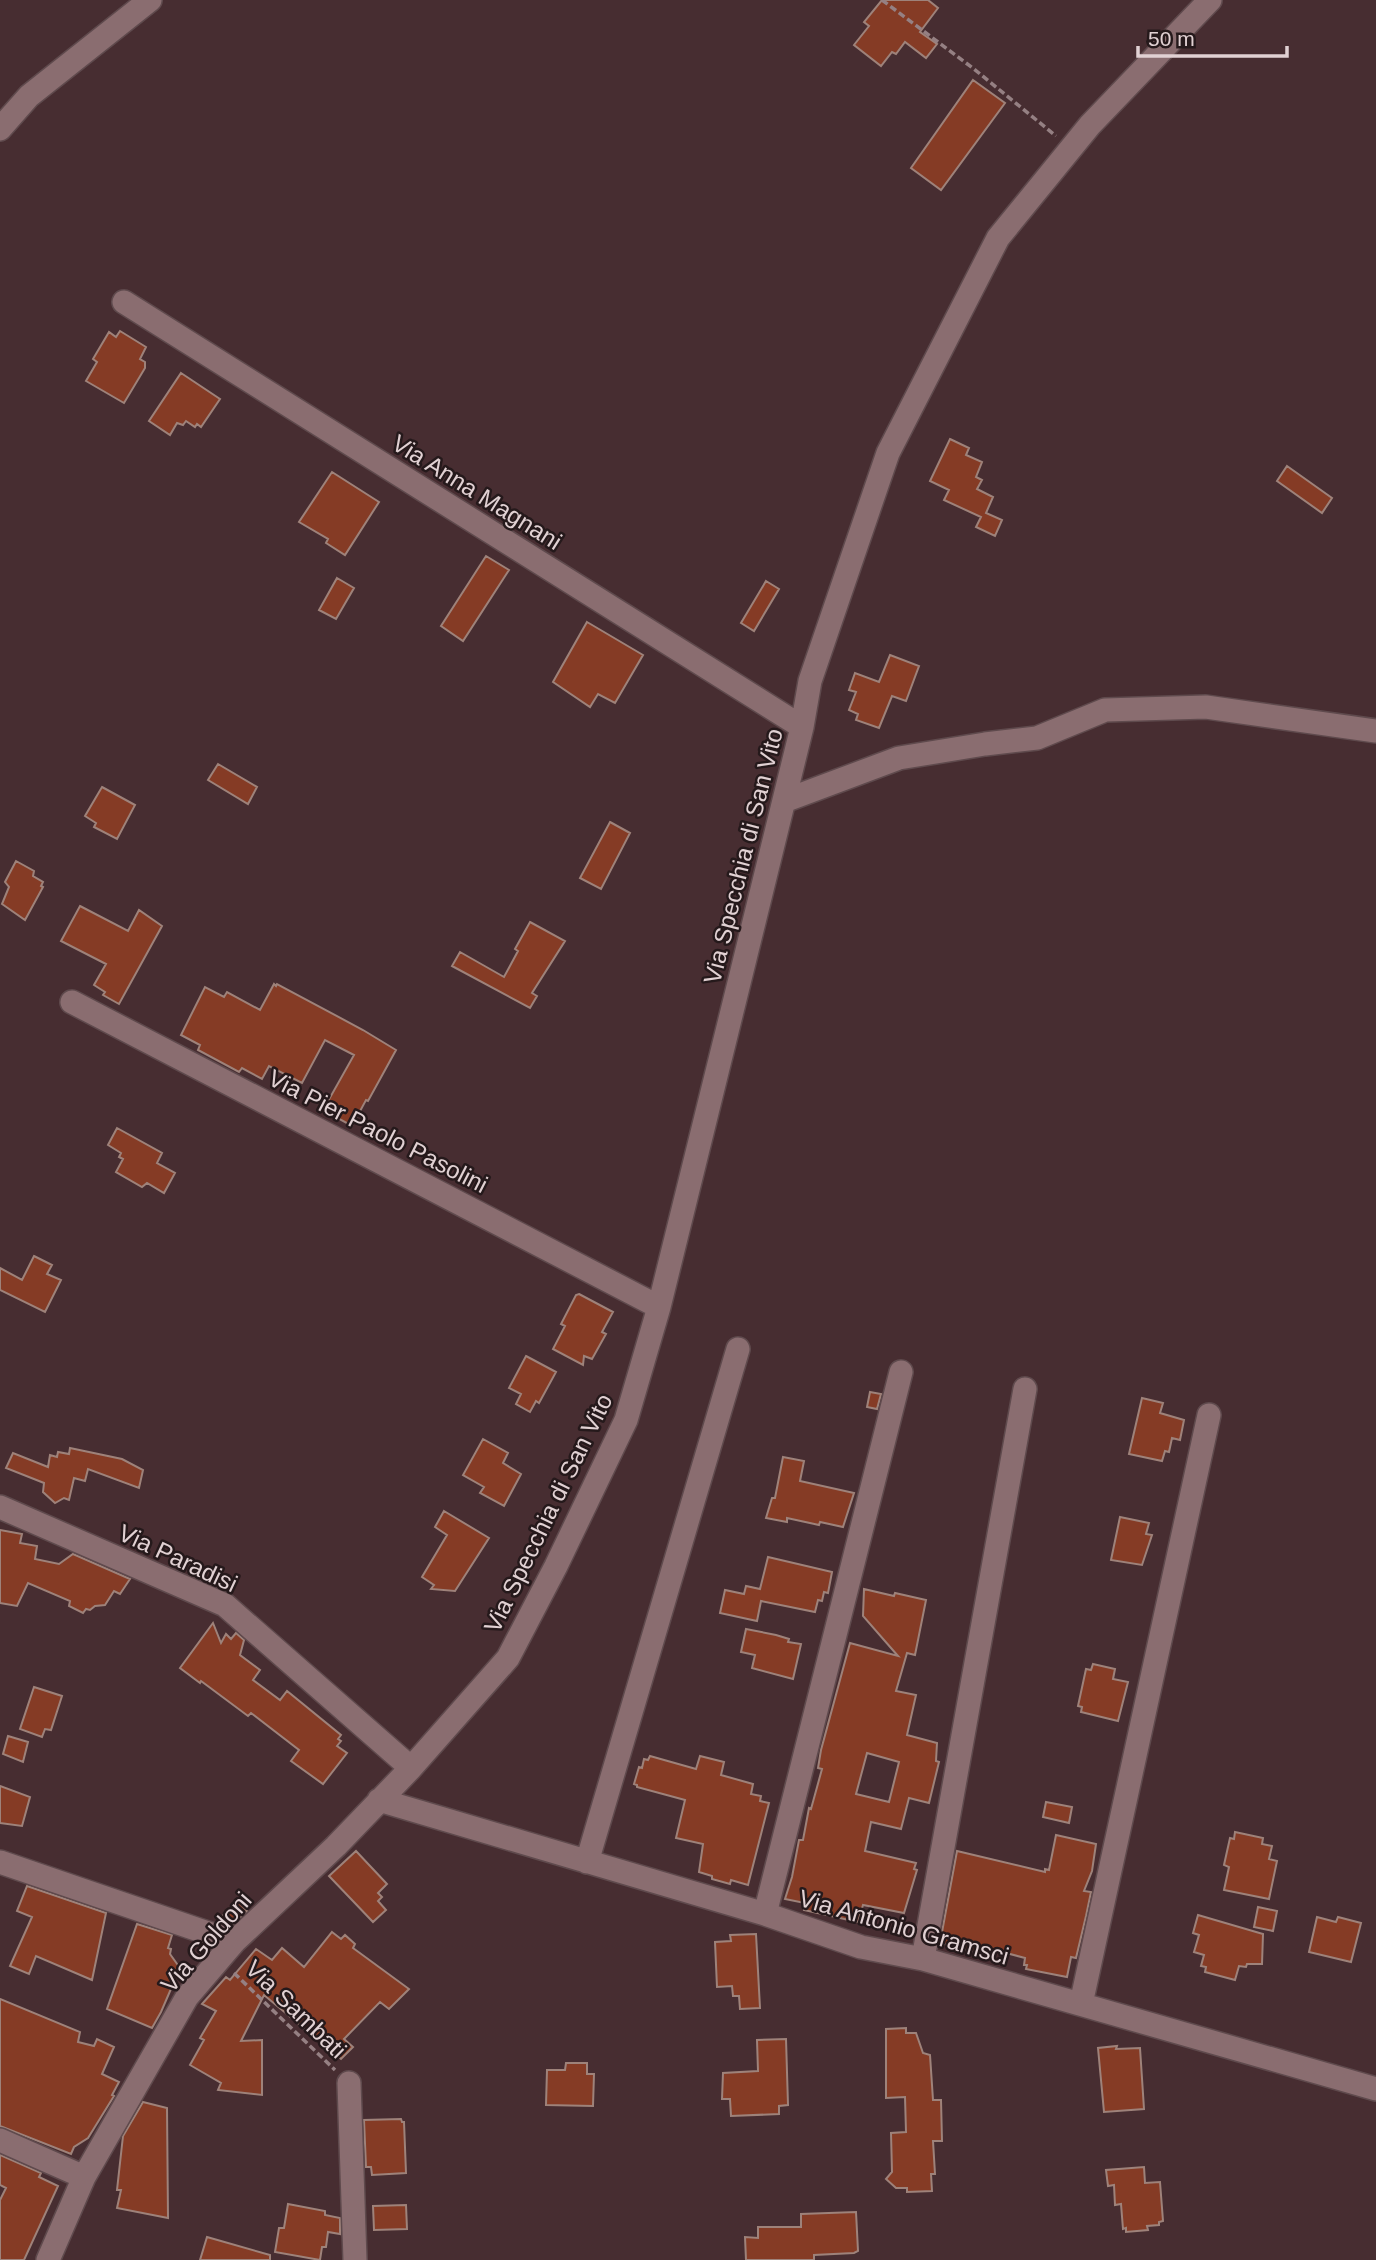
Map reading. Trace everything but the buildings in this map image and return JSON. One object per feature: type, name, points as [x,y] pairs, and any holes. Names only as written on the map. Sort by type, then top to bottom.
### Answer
[{"type":"street","points":[[0,129],[29,96],[150,0]]},
{"type":"street","name":"Via Specchia di San Vito","points":[[411,1768],[508,1658],[556,1566],[626,1420],[659,1307],[802,727],[810,681],[888,453],[999,238],[1090,125],[1210,0]]},
{"type":"street","name":"Via Anna Magnani","points":[[124,302],[802,727]]},
{"type":"street","points":[[784,801],[899,758],[1037,738],[1105,710],[1206,707],[1376,731]]},
{"type":"street","name":"Via Pier Paolo Pasolini","points":[[72,1002],[659,1307]]},
{"type":"street","points":[[587,1862],[738,1349]]},
{"type":"street","points":[[765,1914],[901,1373]]},
{"type":"street","points":[[923,1959],[1025,1389]]},
{"type":"street","points":[[1082,2004],[1209,1415]]},
{"type":"street","name":"Via Paradisi","points":[[0,1507],[225,1605],[411,1768]]},
{"type":"street","name":"Via Goldoni","points":[[48,2260],[84,2177],[187,1997],[227,1951],[411,1768]]},
{"type":"street","name":"Via Antonio Gramsci","points":[[379,1800],[765,1914],[861,1947],[923,1959],[1376,2089]]},
{"type":"street","points":[[0,1862],[227,1951]]},
{"type":"street","points":[[349,2083],[355,2260]]},
{"type":"street","points":[[0,2140],[84,2177]]},
{"type":"path","points":[[882,0],[974,69],[1071,148]]},
{"type":"path","name":"Via Sambati","points":[[227,1951],[349,2083]]}]
